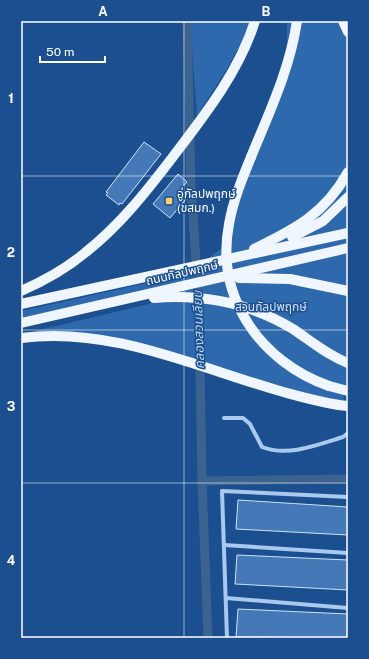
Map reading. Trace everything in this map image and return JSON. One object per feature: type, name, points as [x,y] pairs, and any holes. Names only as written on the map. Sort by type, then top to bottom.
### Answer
[{"type":"main road","points":[[21,290],[68,265],[100,240],[144,194],[195,128],[223,88],[242,53],[255,21]]},
{"type":"main road","points":[[297,21],[284,76],[234,202],[229,224],[227,261],[233,291],[245,319],[267,348],[288,367],[314,380],[348,391]]},
{"type":"main road","points":[[343,21],[348,32]]},
{"type":"main road","points":[[239,256],[290,232],[313,216],[329,200],[348,172]]},
{"type":"main road","points":[[239,256],[313,227],[331,214],[348,197]]},
{"type":"main road","name":"ถนนกัลปพฤกษ์","points":[[21,304],[348,233]]},
{"type":"main road","name":"ถนนกัลปพฤกษ์","points":[[21,323],[348,248]]},
{"type":"main road","points":[[210,280],[283,278],[306,281],[348,291]]},
{"type":"main road","points":[[110,303],[160,298],[190,297],[206,298],[242,305],[269,316],[294,330],[324,351],[348,363]]},
{"type":"main road","points":[[21,338],[51,335],[112,341],[166,355],[194,365],[311,400],[348,406]]},
{"type":"street","points":[[224,418],[243,418],[250,424],[262,447],[273,451],[308,448],[343,437],[348,433]]},
{"type":"street","points":[[227,638],[222,491],[348,497]]},
{"type":"street","points":[[224,545],[348,553]]},
{"type":"street","points":[[226,598],[348,608]]},
{"type":"green space","points":[[190,21],[251,21],[249,29],[228,67],[197,116]]},
{"type":"green space","name":"สวนกัลปพฤกษ์","points":[[287,21],[348,21],[348,390],[343,390],[345,406],[165,357],[55,331],[35,331],[149,304],[175,284],[21,318],[21,311],[188,274],[227,244],[251,158],[287,60]]},
{"type":"building","points":[[144,142],[161,154],[122,204],[120,203],[119,205],[106,195],[108,193],[106,192]]},
{"type":"building","points":[[178,174],[187,182],[178,192],[186,199],[170,218],[153,204]]},
{"type":"building","points":[[238,500],[348,507],[348,535],[236,529]]},
{"type":"building","points":[[237,555],[348,560],[348,590],[235,584]]},
{"type":"building","points":[[238,609],[348,614],[348,638],[236,637]]},
{"type":"waterway","name":"คลองสวนเลียบ","points":[[187,21],[191,185],[199,308],[202,481],[208,638]]},
{"type":"waterway","points":[[202,481],[348,479]]},
{"type":"place","name":"อู่กัลปพฤกษ์ (ขสมก.)","points":[[169,201]]}]
